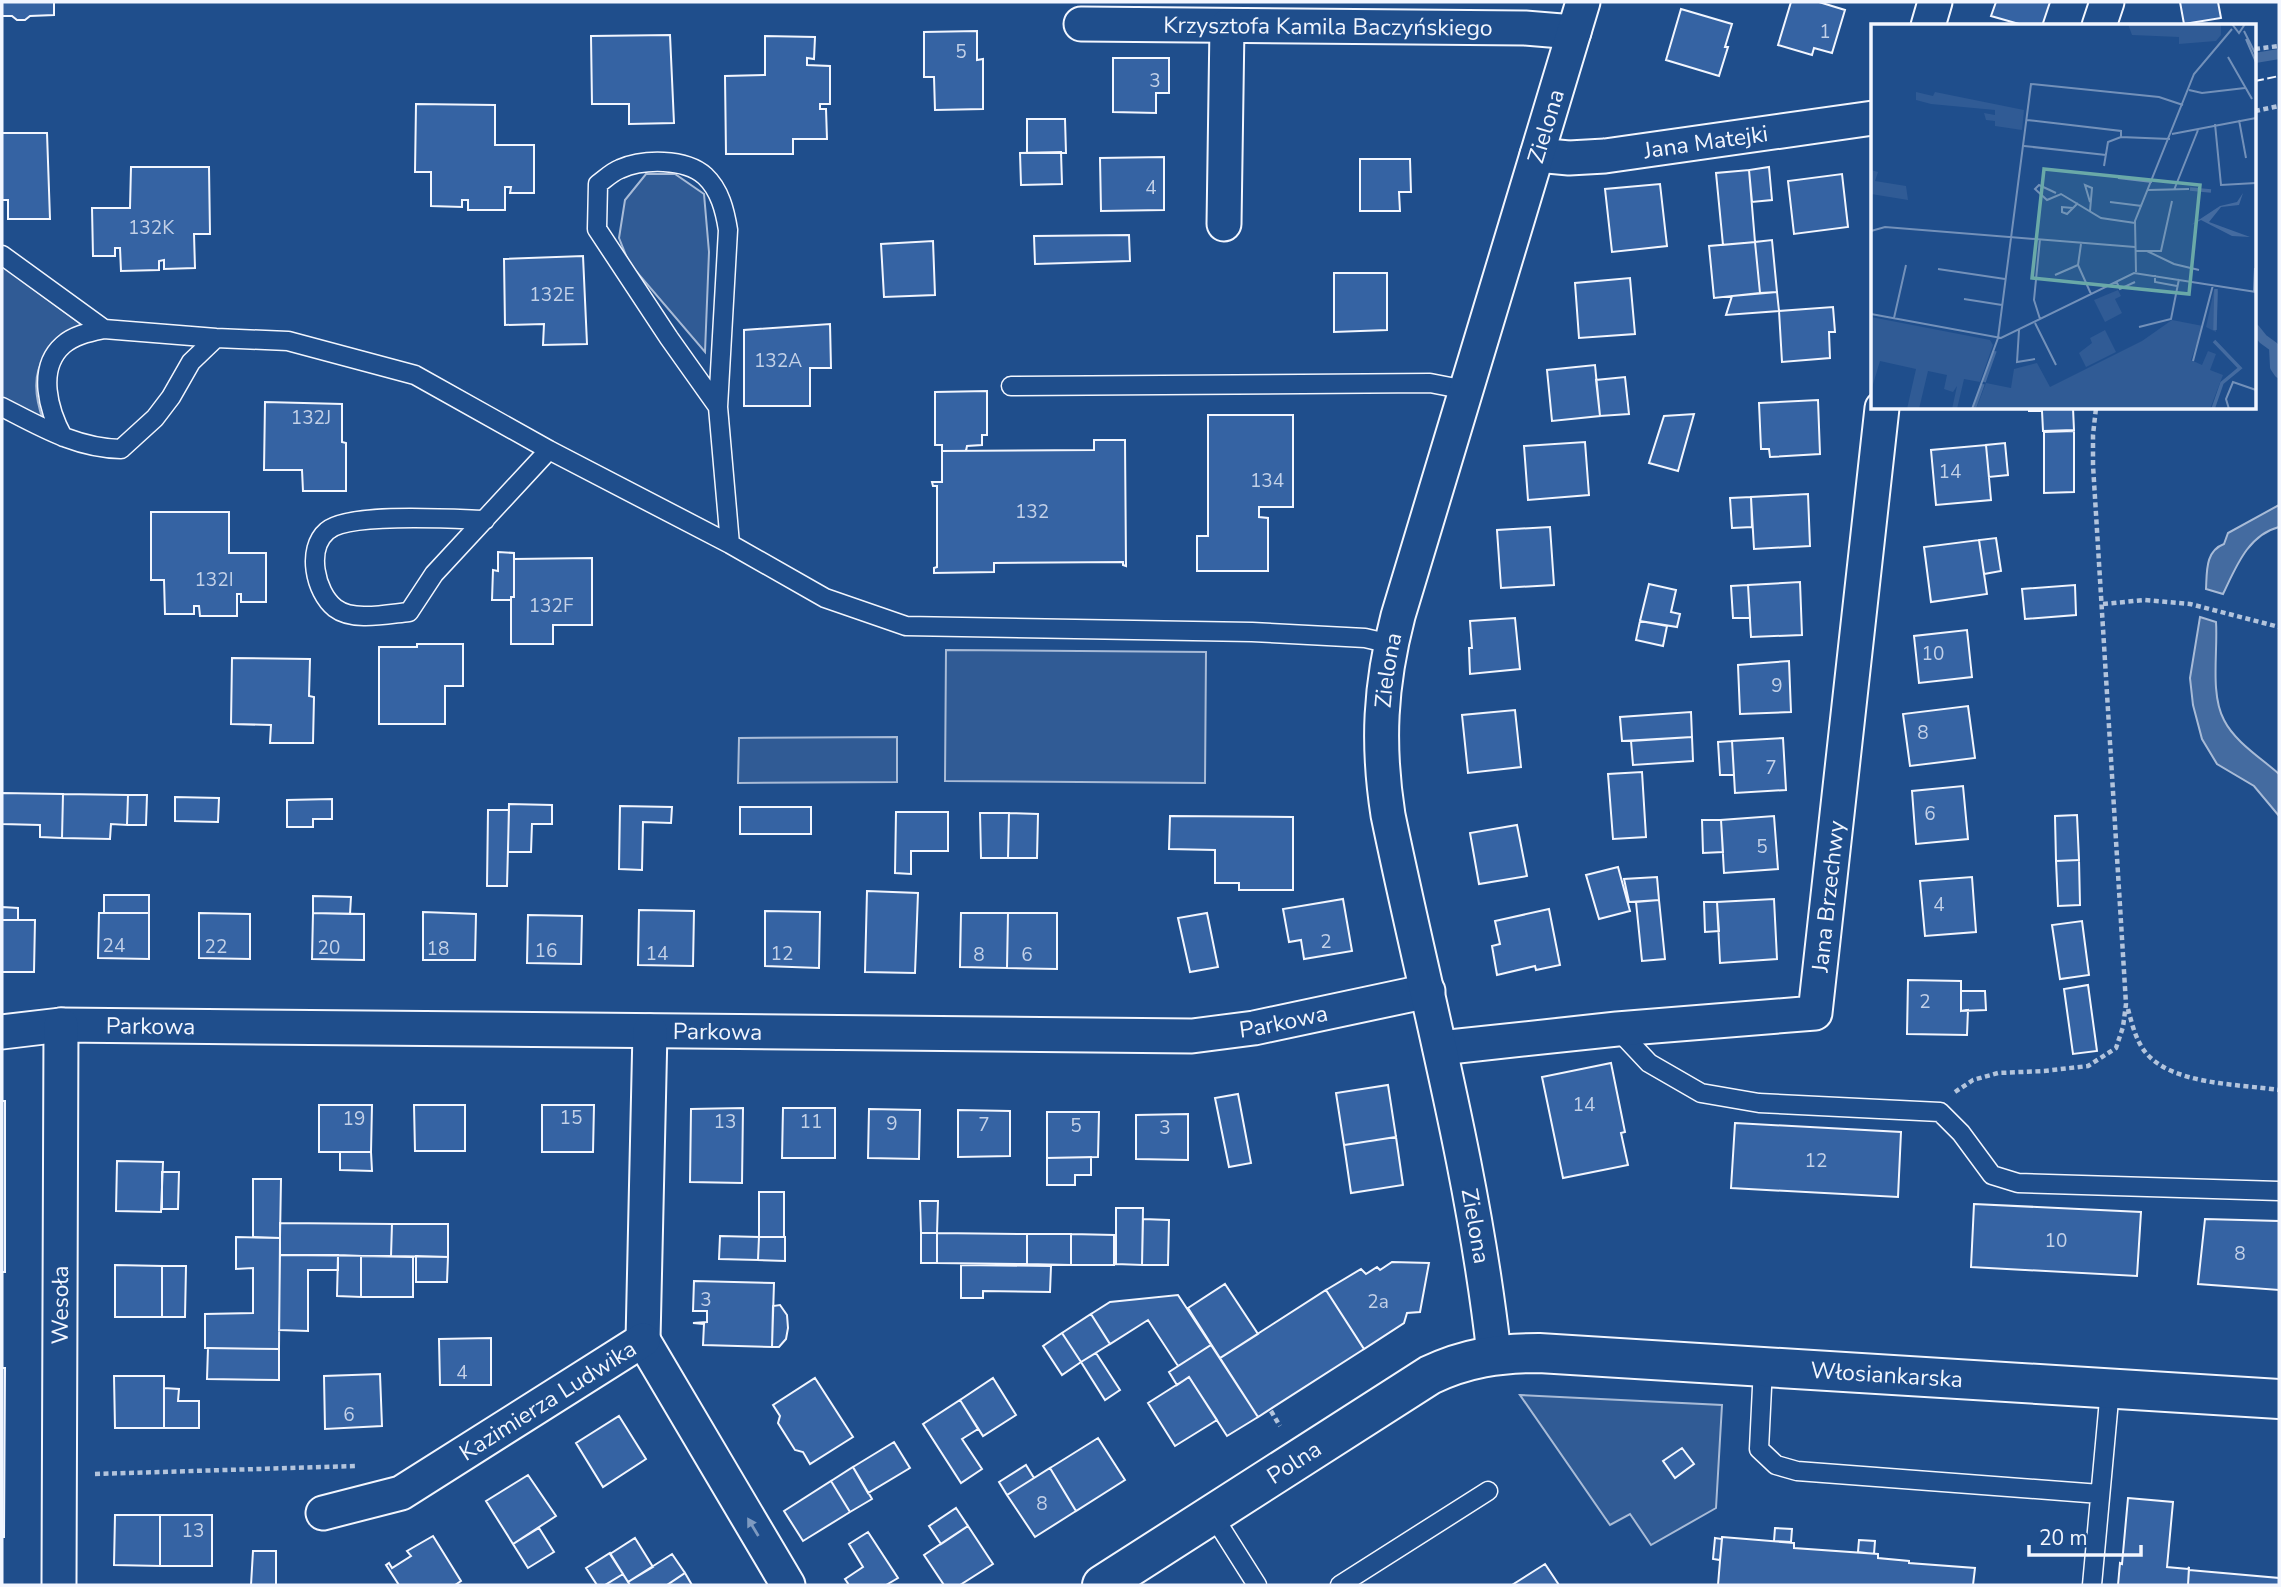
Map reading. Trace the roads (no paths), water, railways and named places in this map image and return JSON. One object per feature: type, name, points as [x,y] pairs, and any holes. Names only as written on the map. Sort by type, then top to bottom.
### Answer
[{"type":"street","points":[[1929,24],[1935,2]]},
{"type":"street","points":[[2100,24],[2106,2]]},
{"type":"street","name":"Krzysztofa Kamila Baczyńskiego","points":[[1081,24],[1525,28],[1578,17]]},
{"type":"street","name":"Zielona","points":[[1494,1354],[1478,1233],[1384,788],[1381,710],[1391,644],[1578,17]]},
{"type":"street","points":[[1224,224],[1227,26]]},
{"type":"street","name":"Jana Matejki","points":[[1537,155],[1570,158],[1605,156],[1871,118]]},
{"type":"street","name":"Jana Brzechwy","points":[[1440,1048],[1617,1029],[1815,1013],[1882,410]]},
{"type":"street","name":"Parkowa","points":[[2,1032],[61,1025],[1192,1036],[1254,1028],[1428,991]]},
{"type":"street","name":"Wesoła","points":[[59,1585],[61,1025]]},
{"type":"street","name":"Kazimierza Ludwika","points":[[323,1513],[401,1493],[643,1340],[650,1031]]},
{"type":"street","points":[[643,1340],[788,1585]]},
{"type":"street","name":"Włosiankarska","points":[[1494,1354],[1539,1353],[2279,1399]]},
{"type":"street","name":"Polna","points":[[1102,1585],[1430,1375],[1460,1362],[1494,1354]]},
{"type":"lane","points":[[718,407],[597,229],[598,184],[619,169],[645,162],[678,163],[704,176],[724,205],[728,230],[718,407],[730,544]]},
{"type":"lane","points":[[2,255],[104,329]]},
{"type":"lane","points":[[63,437],[51,416],[47,391],[50,366],[62,346],[81,335],[104,329],[288,341],[415,376],[730,544],[825,598],[906,626],[1252,632],[1365,638],[1391,644]]},
{"type":"lane","points":[[2,407],[63,437],[97,449],[121,449],[155,418],[191,362],[216,338]]},
{"type":"lane","points":[[1011,386],[1430,383],[1466,390]]},
{"type":"lane","points":[[485,520],[361,520],[327,530],[316,545],[314,562],[323,592],[335,608],[352,614],[384,615],[409,612],[434,574],[485,520],[550,450]]},
{"type":"lane","points":[[1617,1029],[1649,1063],[1701,1093],[1759,1103],[1940,1112],[1961,1133],[1992,1175],[2018,1183],[2279,1191]]},
{"type":"lane","points":[[1763,1367],[1759,1449],[1776,1465],[1797,1471],[2100,1494]]},
{"type":"lane","points":[[2092,1585],[2110,1389]]},
{"type":"lane","points":[[1339,1585],[1488,1492]]},
{"type":"lane","points":[[1212,1514],[1257,1585]]},
{"type":"waterway","points":[[2256,58],[2279,54]]},
{"type":"waterway","points":[[2256,330],[2274,347],[2275,367],[2279,373]]}]
